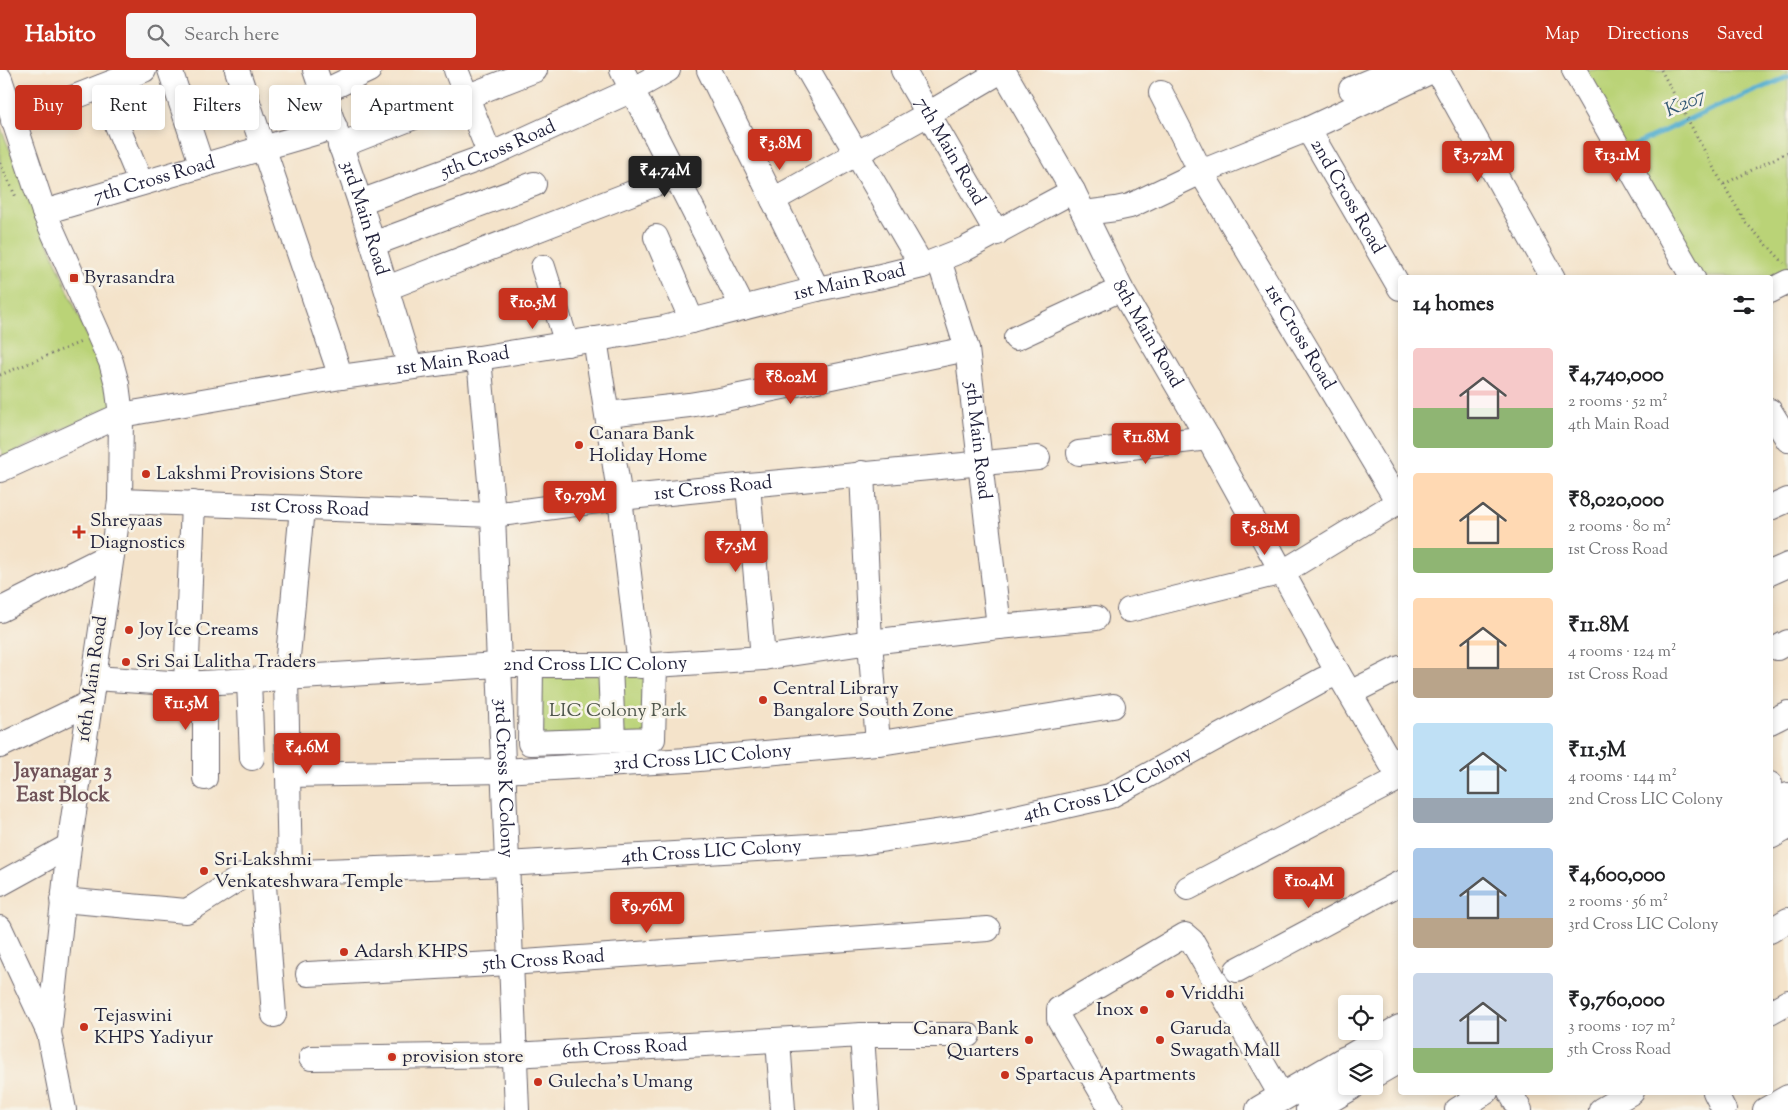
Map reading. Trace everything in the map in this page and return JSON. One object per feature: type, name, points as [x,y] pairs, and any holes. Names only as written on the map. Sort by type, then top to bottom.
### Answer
[{"type":"main road","points":[[1365,1050],[1398,1031]]},
{"type":"main road","points":[[1383,1068],[1398,1059]]},
{"type":"main road","points":[[1271,1104],[1338,1066]]},
{"type":"main road","points":[[1310,1110],[1338,1094]]},
{"type":"street","points":[[107,85],[144,70]]},
{"type":"street","points":[[170,70],[202,166]]},
{"type":"street","points":[[237,70],[341,377]]},
{"type":"street","name":"3rd Main Road","points":[[315,70],[320,85]]},
{"type":"street","points":[[338,85],[369,70]]},
{"type":"street","points":[[456,70],[462,85]]},
{"type":"street","name":"7th Cross Road","points":[[472,95],[536,70]]},
{"type":"street","name":"5th Cross Road","points":[[360,202],[490,155],[627,80],[668,70]]},
{"type":"street","points":[[709,70],[817,289]]},
{"type":"street","name":"5th Main Road","points":[[808,70],[856,154],[930,263],[967,349],[999,627]]},
{"type":"street","name":"7th Main Road","points":[[903,70],[997,233]]},
{"type":"street","points":[[773,200],[1003,70]]},
{"type":"street","name":"8th Main Road","points":[[1003,70],[1073,191],[1121,289],[1208,438],[1344,683],[1398,776]]},
{"type":"street","points":[[1351,89],[1396,70]]},
{"type":"street","points":[[1084,213],[1130,206],[1201,172],[1308,129],[1436,70],[1551,275]]},
{"type":"street","points":[[1574,70],[1691,275]]},
{"type":"street","name":"16th Main Road","points":[[0,79],[44,212],[111,362],[117,384],[121,415],[120,500],[69,846],[49,1033]]},
{"type":"street","points":[[627,80],[743,308]]},
{"type":"street","points":[[13,121],[92,91]]},
{"type":"street","name":"1st Cross Road","points":[[1161,93],[1201,172],[1398,500]]},
{"type":"street","points":[[472,110],[490,155]]},
{"type":"street","name":"2nd Cross Road","points":[[1308,129],[1398,285]]},
{"type":"street","points":[[119,130],[141,183]]},
{"type":"street","name":"3rd Main Road","points":[[335,130],[360,202],[410,366]]},
{"type":"street","name":"7th Cross Road","points":[[44,212],[265,148],[337,136],[357,130]]},
{"type":"street","points":[[387,288],[676,176]]},
{"type":"street","points":[[373,244],[534,184]]},
{"type":"street","name":"1st Main Road","points":[[0,470],[121,415],[341,377],[479,358],[664,328],[817,289],[877,278],[930,263],[997,233],[1073,191]]},
{"type":"street","points":[[656,237],[692,320]]},
{"type":"street","points":[[543,267],[567,344]]},
{"type":"street","points":[[1016,338],[1121,289]]},
{"type":"street","points":[[531,665],[530,743],[653,739],[648,665],[595,339]]},
{"type":"street","points":[[608,414],[725,399],[967,349]]},
{"type":"street","name":"3rd Cross K Colony","points":[[479,358],[493,514],[517,1110]]},
{"type":"street","points":[[1773,417],[1788,440]]},
{"type":"street","points":[[1079,453],[1208,438]]},
{"type":"street","name":"1st Cross Road","points":[[120,500],[493,514],[620,498],[862,473],[1038,458]]},
{"type":"street","points":[[862,473],[870,642],[878,743]]},
{"type":"street","points":[[748,485],[763,658]]},
{"type":"street","points":[[1773,507],[1788,500]]},
{"type":"street","points":[[193,503],[195,684],[205,778]]},
{"type":"street","points":[[1129,610],[1283,572],[1398,503]]},
{"type":"street","points":[[290,872],[286,678],[302,508]]},
{"type":"street","points":[[0,610],[112,554]]},
{"type":"street","points":[[1773,572],[1788,565]]},
{"type":"street","name":"2nd Cross LIC Colony","points":[[94,678],[195,684],[498,665],[648,665],[763,658],[870,642],[1096,618]]},
{"type":"street","points":[[595,766],[604,741],[610,665]]},
{"type":"street","name":"4th Cross LIC Colony","points":[[62,900],[186,910],[194,907],[242,875],[506,864],[860,843],[976,826],[1110,796],[1322,680],[1344,683],[1398,669]]},
{"type":"street","points":[[249,681],[252,758]]},
{"type":"street","points":[[0,746],[90,703]]},
{"type":"street","name":"3rd Cross LIC Colony","points":[[288,775],[503,771],[698,759],[878,743],[1113,706]]},
{"type":"street","points":[[1773,720],[1788,713]]},
{"type":"street","points":[[1188,888],[1398,780]]},
{"type":"street","points":[[0,884],[69,846]]},
{"type":"street","points":[[263,873],[274,1015]]},
{"type":"street","points":[[1237,970],[1398,884]]},
{"type":"street","points":[[1773,929],[1788,920]]},
{"type":"street","name":"16th Main Road","points":[[0,928],[49,1033],[64,1110]]},
{"type":"street","name":"5th Cross Road","points":[[308,974],[510,963],[988,930]]},
{"type":"street","points":[[1112,1110],[1059,1019],[1059,1008],[1185,935],[1192,941],[1271,1104]]},
{"type":"street","points":[[1773,1010],[1788,1002]]},
{"type":"street","name":"6th Cross Road","points":[[311,1058],[514,1055],[862,1035],[968,1034]]},
{"type":"street","points":[[862,1035],[867,1110]]},
{"type":"street","points":[[778,1040],[783,1110]]},
{"type":"street","points":[[1457,1110],[1481,1095]]},
{"type":"street","points":[[1512,1095],[1520,1110]]},
{"type":"street","points":[[1601,1110],[1627,1095]]},
{"type":"street","points":[[1716,1095],[1724,1110]]},
{"type":"street","points":[[1765,1110],[1788,1097]]},
{"type":"path","points":[[1661,70],[1746,223],[1782,281]]},
{"type":"path","points":[[1724,184],[1788,152]]},
{"type":"path","points":[[0,163],[17,199]]},
{"type":"path","points":[[0,374],[83,341]]},
{"type":"green space","points":[[1577,70],[1788,70],[1788,299],[1773,287],[1773,275],[1696,275]]},
{"type":"green space","points":[[0,126],[115,404],[4,457],[0,447]]},
{"type":"green space","name":"LIC Colony Park","points":[[657,672],[660,746],[522,751],[520,679]]},
{"type":"waterway","name":"K207","points":[[1626,149],[1709,110],[1788,77]]},
{"type":"place","name":"Byrasandra","points":[[74,278]]},
{"type":"place","name":"Canara Bank Holiday Home","points":[[579,445]]},
{"type":"place","name":"Lakshmi Provisions Store","points":[[146,474]]},
{"type":"place","name":"Shreyaas Diagnostics","points":[[79,532]]},
{"type":"place","name":"Joy Ice Creams","points":[[129,630]]},
{"type":"place","name":"Sri Sai Lalitha Traders","points":[[126,662]]},
{"type":"place","name":"Central Library Bangalore South Zone","points":[[763,700]]},
{"type":"place","name":"Sri Lakshmi Venkateshwara Temple","points":[[204,871]]},
{"type":"place","name":"Adarsh KHPS","points":[[344,952]]},
{"type":"place","name":"Vriddhi","points":[[1170,994]]},
{"type":"place","name":"Inox","points":[[1144,1010]]},
{"type":"place","name":"Tejaswini KHPS Yadiyur","points":[[84,1027]]},
{"type":"place","name":"Canara Bank Quarters","points":[[1029,1040]]},
{"type":"place","name":"Garuda Swagath Mall","points":[[1160,1040]]},
{"type":"place","name":"provision store","points":[[392,1057]]},
{"type":"place","name":"Spartacus Apartments","points":[[1005,1075]]},
{"type":"place","name":"Gulecha's Umang","points":[[538,1082]]},
{"type":"district","name":"Jayanagar 3 East Block","points":[[63,784]]}]
